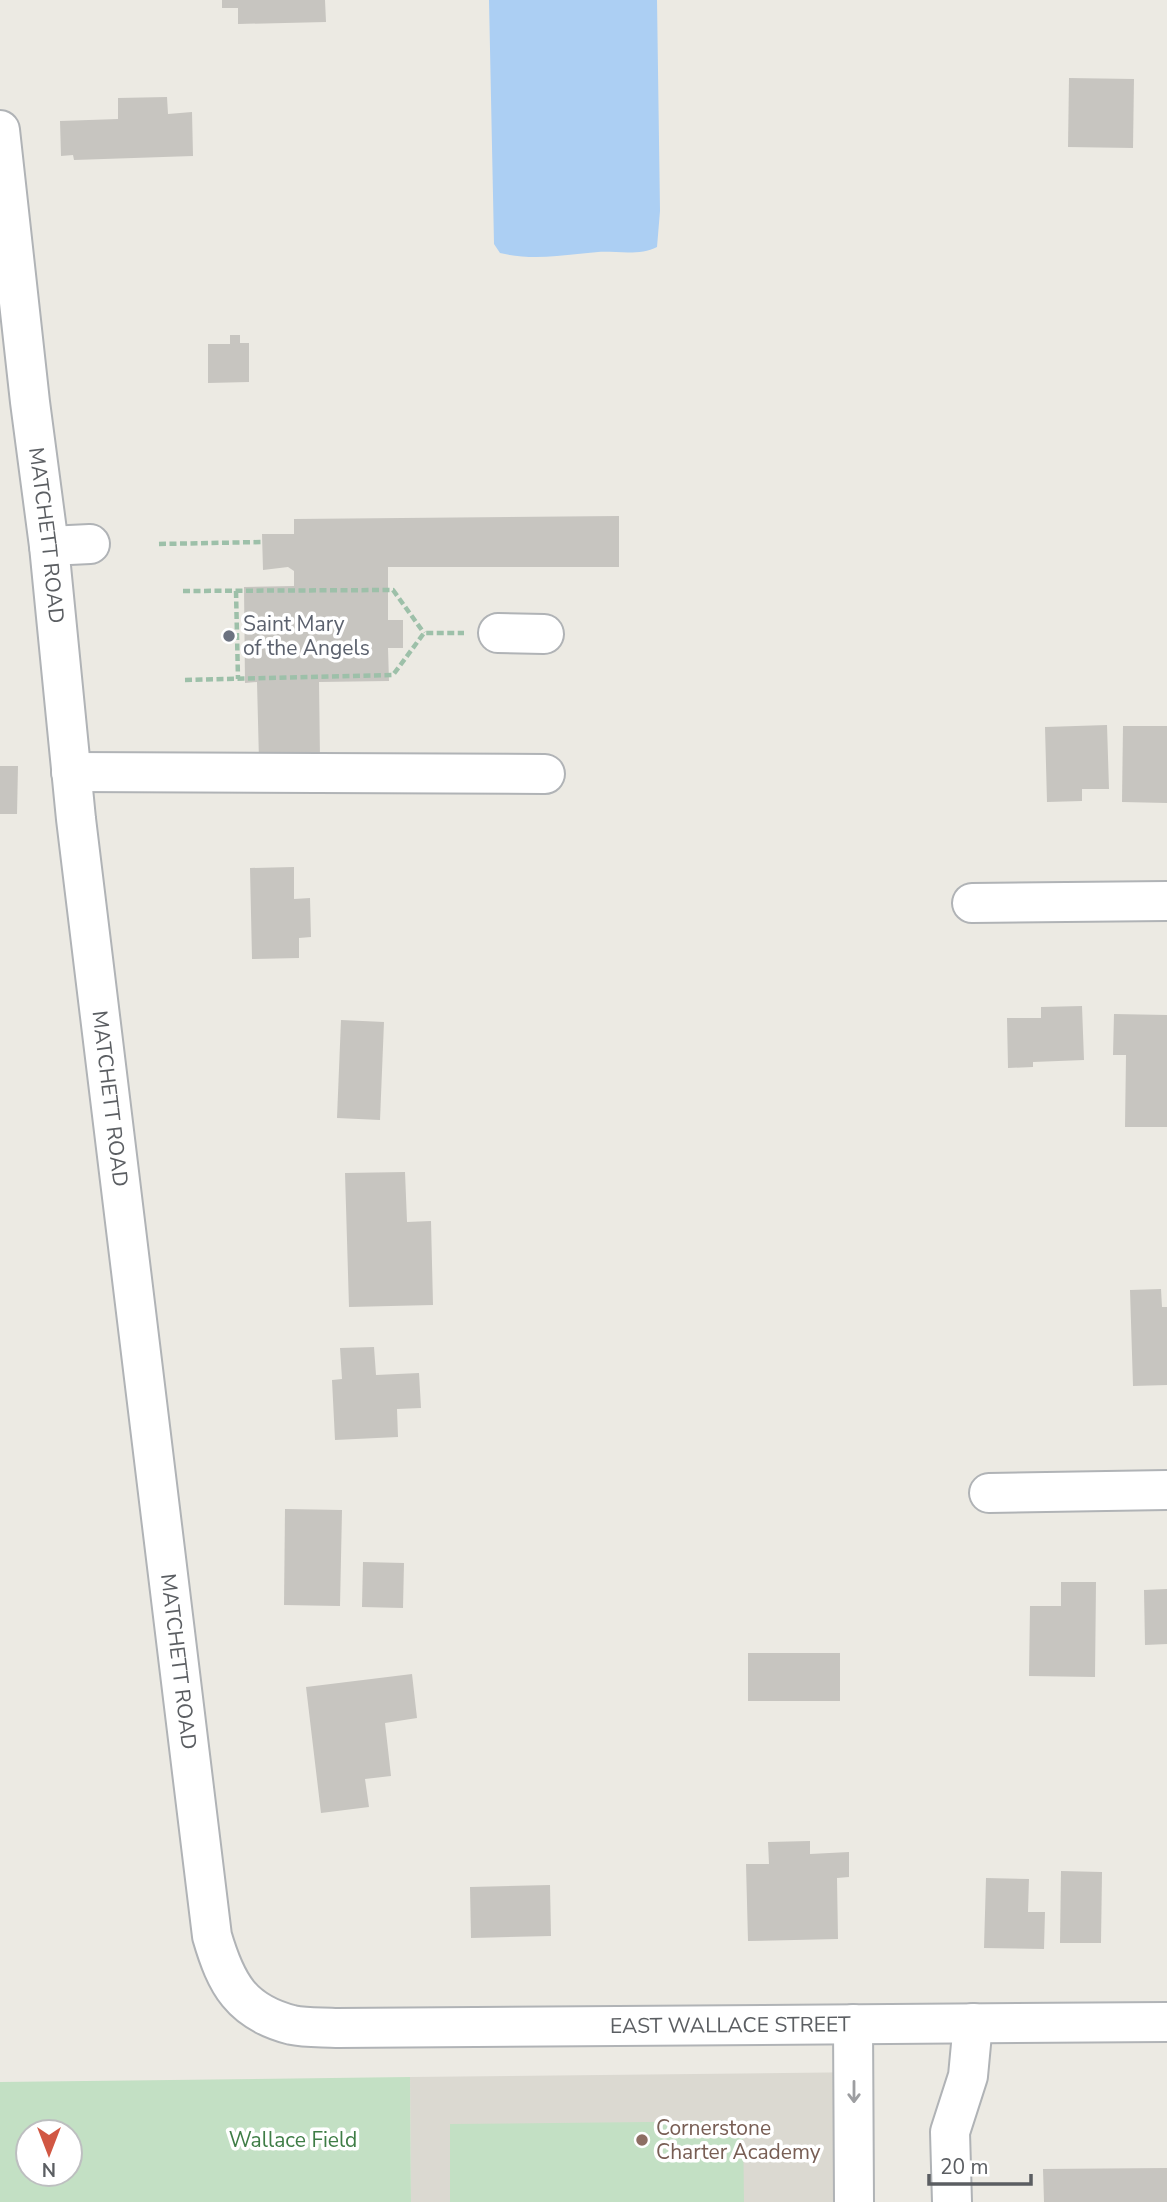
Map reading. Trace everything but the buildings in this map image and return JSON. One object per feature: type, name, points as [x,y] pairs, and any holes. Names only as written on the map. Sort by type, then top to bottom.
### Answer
[{"type":"street","name":"MATCHETT ROAD","points":[[0,130],[15,402],[49,546],[71,772],[212,1936],[221,1967],[236,1992],[260,2012],[294,2025]]},
{"type":"street","points":[[49,546],[90,544]]},
{"type":"street","points":[[498,633],[544,634]]},
{"type":"street","points":[[71,772],[545,774]]},
{"type":"street","points":[[972,903],[1167,901]]},
{"type":"street","points":[[989,1493],[1167,1490]]},
{"type":"street","name":"EAST WALLACE STREET","points":[[294,2025],[337,2028],[1167,2022]]},
{"type":"street","points":[[952,2202],[950,2132],[968,2076],[973,2023]]},
{"type":"street","points":[[853,2024],[854,2202]]},
{"type":"path","points":[[159,544],[262,542]]},
{"type":"path","points":[[183,592],[393,590],[424,633]]},
{"type":"path","points":[[236,591],[238,679]]},
{"type":"path","points":[[424,633],[498,633]]},
{"type":"path","points":[[185,680],[393,675],[424,633]]},
{"type":"shaded area","name":"Cornerstone Charter Academy","points":[[872,2072],[874,2202],[411,2202],[410,2077]]},
{"type":"green space","name":"Wallace Field","points":[[410,2077],[411,2202],[0,2202],[0,2082]]},
{"type":"green space","points":[[743,2121],[744,2202],[450,2202],[450,2124]]},
{"type":"water","points":[[489,0],[657,0],[660,211],[657,247],[636,252],[598,252],[549,257],[500,253],[494,244]]},
{"type":"place","name":"Saint Mary of the Angels","points":[[229,636]]},
{"type":"place","name":"Cornerstone Charter Academy","points":[[642,2140]]}]
